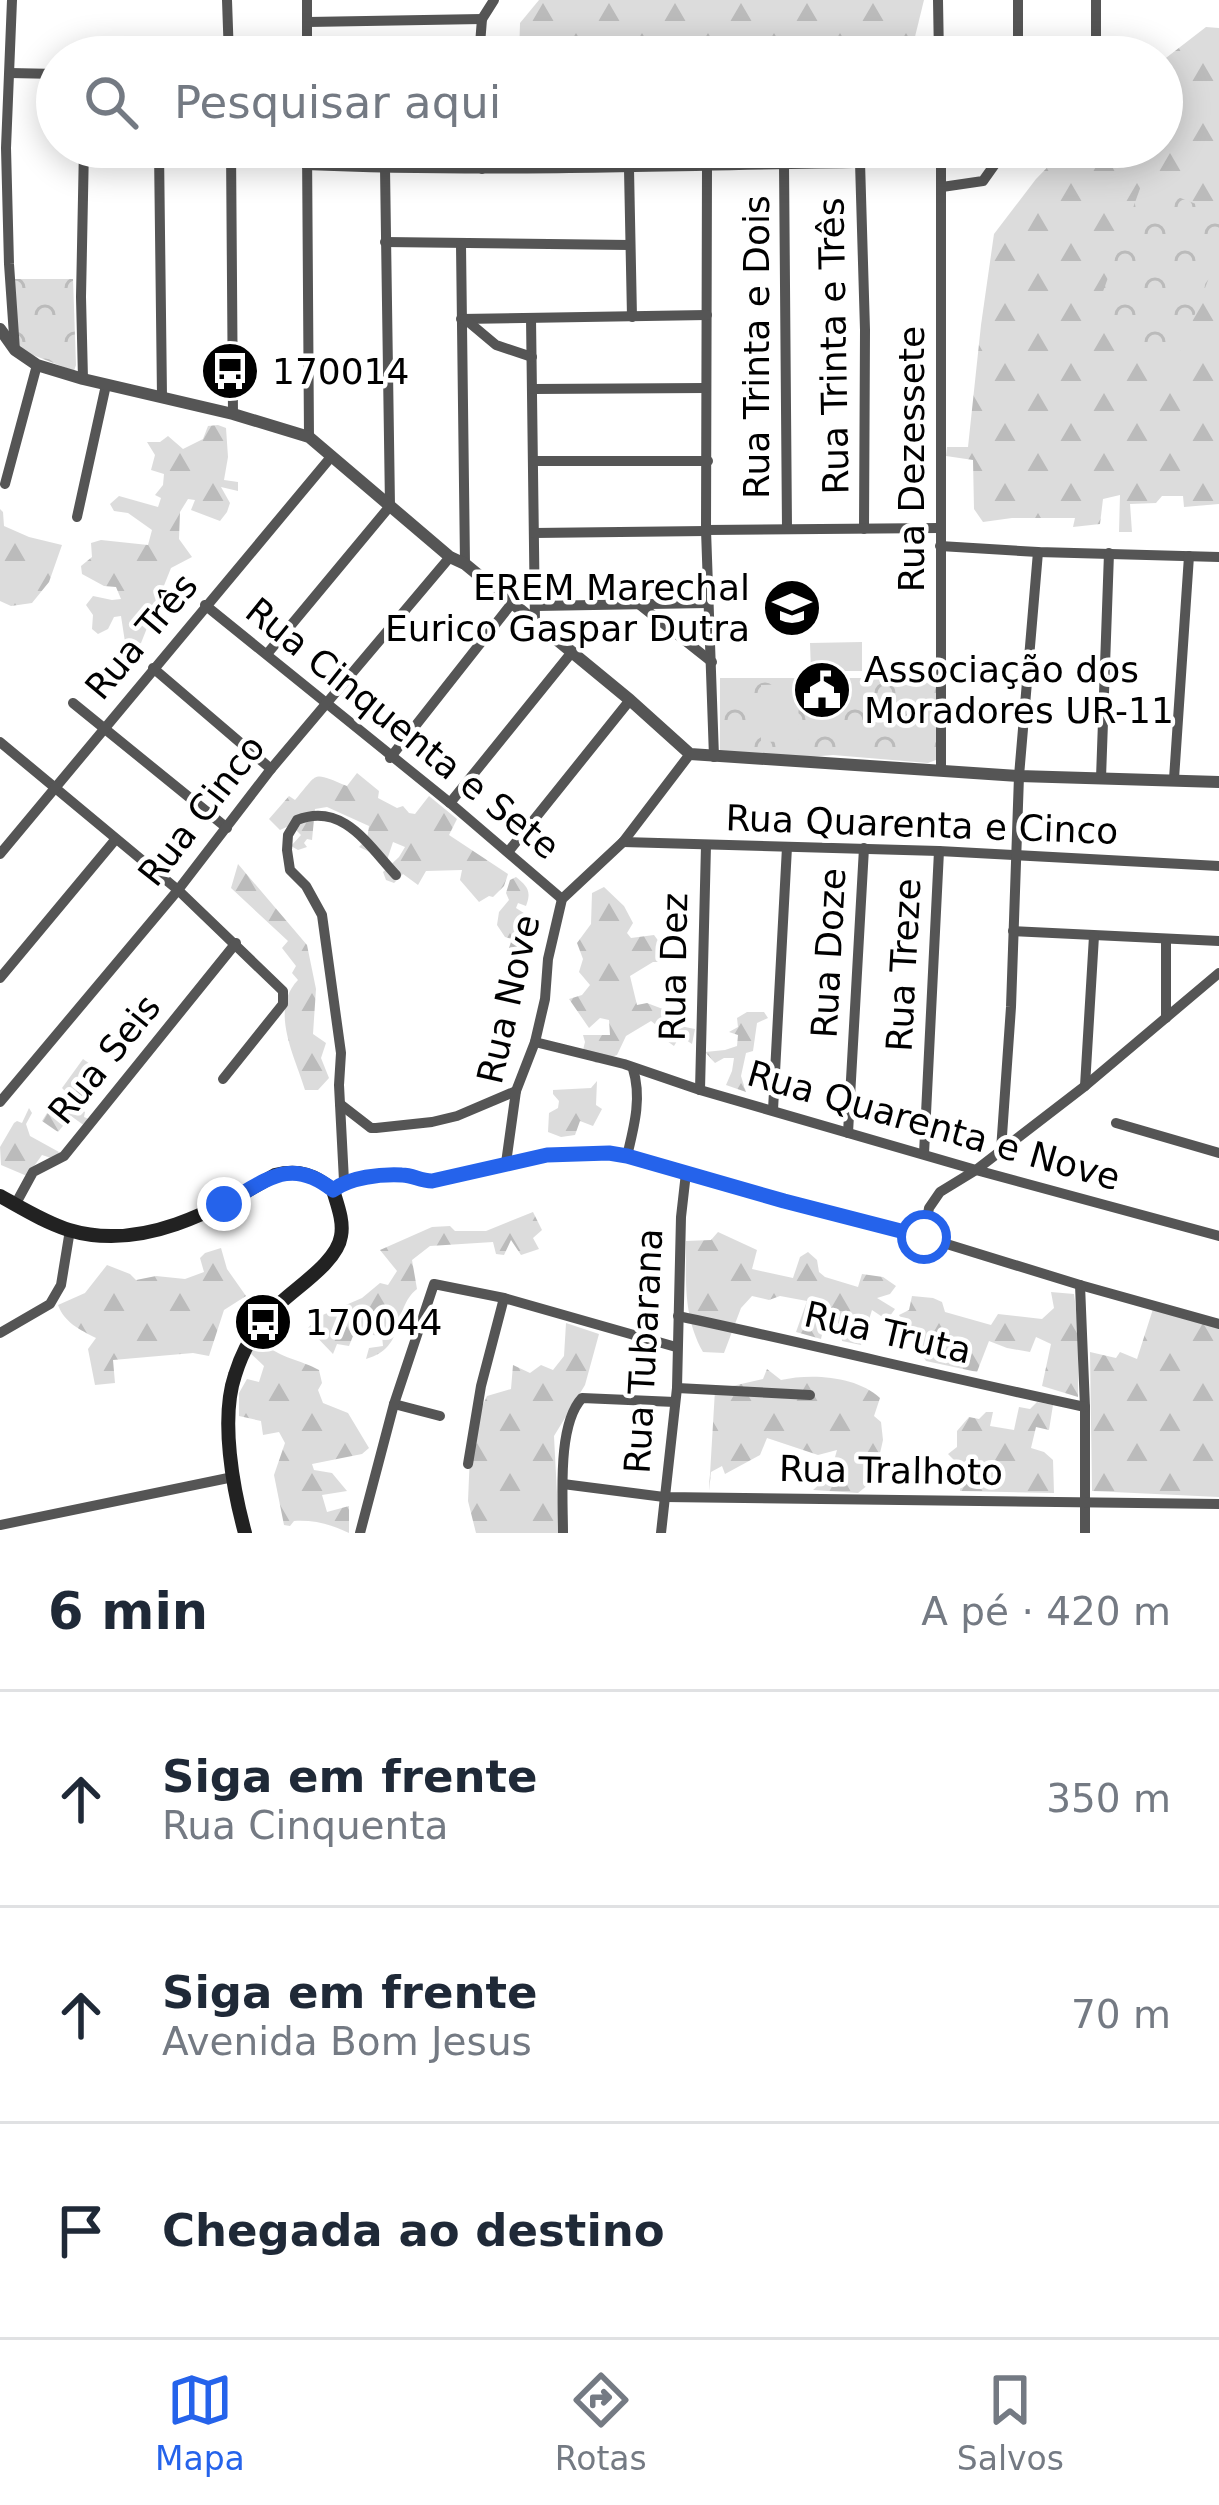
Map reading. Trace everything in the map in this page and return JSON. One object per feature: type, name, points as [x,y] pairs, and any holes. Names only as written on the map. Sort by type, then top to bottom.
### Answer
[{"type":"main road","points":[[0,1196],[70,1230],[122,1235],[171,1227],[285,1172],[309,1174],[339,1186],[341,1239],[333,1254],[256,1330],[235,1375],[228,1415],[233,1478],[245,1533]]},
{"type":"street","points":[[12,0],[6,148],[15,350]]},
{"type":"street","points":[[227,0],[228,36]]},
{"type":"street","points":[[308,0],[308,36]]},
{"type":"street","points":[[481,36],[482,19],[494,0]]},
{"type":"street","points":[[938,0],[939,36]]},
{"type":"street","points":[[1018,0],[1018,36]]},
{"type":"street","points":[[1096,0],[1096,36]]},
{"type":"street","points":[[308,22],[482,19]]},
{"type":"street","points":[[10,73],[36,74]]},
{"type":"street","points":[[83,380],[84,168]]},
{"type":"street","points":[[159,168],[162,397]]},
{"type":"street","points":[[232,168],[233,414]]},
{"type":"street","points":[[306,168],[309,437]]},
{"type":"street","points":[[268,654],[390,506],[385,168],[668,168]]},
{"type":"street","points":[[706,168],[706,531],[713,757]]},
{"type":"street","name":"Rua Trinta e Dois","points":[[784,168],[788,529]]},
{"type":"street","name":"Rua Trinta e Três","points":[[860,168],[866,371],[864,529]]},
{"type":"street","name":"Rua Dezessete","points":[[940,770],[942,168]]},
{"type":"street","points":[[942,188],[983,181],[992,168]]},
{"type":"street","points":[[629,169],[632,317]]},
{"type":"street","points":[[385,242],[630,245]]},
{"type":"street","points":[[461,244],[465,564]]},
{"type":"street","points":[[463,319],[706,315]]},
{"type":"street","points":[[531,318],[535,622]]},
{"type":"street","points":[[463,319],[496,345],[532,357]]},
{"type":"street","points":[[0,329],[15,350],[37,365],[309,437],[690,754],[1019,776],[1219,782]]},
{"type":"street","points":[[5,484],[6,463],[37,365]]},
{"type":"street","points":[[77,517],[106,385]]},
{"type":"street","points":[[532,389],[706,388]]},
{"type":"street","points":[[0,432],[17,436]]},
{"type":"street","name":"Rua Três","points":[[1,852],[331,457]]},
{"type":"street","points":[[533,461],[708,461]]},
{"type":"street","points":[[533,533],[939,528]]},
{"type":"street","points":[[940,547],[1219,557]]},
{"type":"street","points":[[1001,1150],[1014,856],[1038,552]]},
{"type":"street","points":[[1101,778],[1109,554]]},
{"type":"street","name":"Rua Cinco","points":[[0,1102],[450,556]]},
{"type":"street","points":[[1174,779],[1189,556]]},
{"type":"street","points":[[391,758],[512,603]]},
{"type":"street","points":[[536,606],[708,603]]},
{"type":"street","name":"Rua Cinquenta e Sete","points":[[205,605],[562,899]]},
{"type":"street","points":[[640,605],[712,662]]},
{"type":"street","points":[[450,803],[572,652]]},
{"type":"street","points":[[153,668],[271,769]]},
{"type":"street","points":[[508,853],[630,700]]},
{"type":"street","points":[[73,703],[227,828]]},
{"type":"street","points":[[0,742],[178,890],[283,991],[283,1004],[223,1079]]},
{"type":"street","name":"Rua Nove","points":[[506,1163],[517,1090],[535,1042],[562,899],[623,842],[690,754]]},
{"type":"street","points":[[396,875],[341,820],[314,813],[297,820],[289,835],[290,870],[306,886],[322,915],[341,1053],[339,1186],[407,1174],[432,1181],[574,1153],[627,1156],[1219,1324]]},
{"type":"street","points":[[0,978],[115,840]]},
{"type":"street","name":"Rua Quarenta e Cinco","points":[[623,842],[939,851],[1219,866]]},
{"type":"street","name":"Rua Dez","points":[[700,1090],[706,845]]},
{"type":"street","points":[[773,1110],[787,847]]},
{"type":"street","name":"Rua Doze","points":[[848,1132],[864,848]]},
{"type":"street","name":"Rua Treze","points":[[924,1154],[939,851]]},
{"type":"street","points":[[1013,931],[1219,941]]},
{"type":"street","points":[[1085,1086],[1094,936]]},
{"type":"street","points":[[1166,940],[1166,1018]]},
{"type":"street","name":"Rua Seis","points":[[15,1204],[33,1172],[64,1156],[236,943]]},
{"type":"street","points":[[924,1237],[929,1208],[947,1185],[976,1170],[1085,1086],[1219,974]]},
{"type":"street","name":"Rua Quarenta e Nove","points":[[535,1042],[1219,1236]]},
{"type":"street","points":[[627,1156],[637,1114],[632,1069]]},
{"type":"street","points":[[340,1104],[376,1128],[457,1116],[517,1090]]},
{"type":"street","points":[[1116,1123],[1219,1154]]},
{"type":"street","name":"Rua Tubarana","points":[[661,1533],[677,1388],[686,1173]]},
{"type":"street","points":[[0,1333],[50,1304],[61,1285],[70,1230]]},
{"type":"street","points":[[360,1533],[394,1404],[434,1284],[504,1298],[676,1347]]},
{"type":"street","points":[[1080,1285],[1085,1533]]},
{"type":"street","points":[[468,1464],[504,1298]]},
{"type":"street","name":"Rua Truta","points":[[678,1316],[1085,1407]]},
{"type":"street","name":"Rua Tralhoto","points":[[677,1388],[810,1395]]},
{"type":"street","points":[[563,1533],[569,1421],[582,1398],[675,1402]]},
{"type":"street","points":[[394,1404],[440,1416]]},
{"type":"street","points":[[0,1525],[233,1478]]},
{"type":"street","name":"Rua Tralhoto","points":[[563,1484],[664,1497],[1219,1504]]},
{"type":"green space","points":[[539,0],[924,0],[915,36],[520,36],[520,23]]},
{"type":"green space","points":[[1206,27],[1219,28],[1219,504],[1184,507],[1183,496],[1162,496],[1156,503],[1130,504],[1132,532],[1119,532],[1120,495],[1103,499],[1100,524],[1073,527],[1075,518],[983,522],[974,509],[973,460],[946,456],[947,447],[968,447],[994,234],[1047,168],[1183,168],[1183,45]]},
{"type":"green space","points":[[1142,183],[1219,213],[1219,252],[1177,360],[1091,325]]},
{"type":"green space","points":[[13,279],[73,279],[74,371],[20,350]]},
{"type":"green space","points":[[208,426],[226,428],[224,480],[238,482],[238,491],[221,487],[230,503],[227,512],[220,521],[191,510],[195,500],[188,499],[180,512],[179,539],[192,557],[171,568],[141,643],[131,647],[125,642],[121,616],[98,634],[92,629],[93,615],[86,605],[93,596],[121,599],[116,587],[82,574],[81,566],[92,557],[91,543],[148,545],[152,530],[128,513],[114,511],[110,504],[119,496],[158,507],[161,498],[155,495],[164,474],[151,470],[155,455],[147,442],[168,436],[183,449],[203,439]]},
{"type":"green space","points":[[0,509],[4,526],[62,545],[49,582],[32,603],[11,606],[0,601]]},
{"type":"green space","points":[[862,642],[862,671],[811,671],[810,643]]},
{"type":"green space","points":[[720,678],[941,678],[936,760],[833,755],[785,759],[720,752]]},
{"type":"green space","points":[[798,684],[799,741],[761,742],[761,685]]},
{"type":"green space","points":[[357,773],[379,791],[378,798],[397,808],[403,806],[409,813],[415,814],[429,796],[457,819],[449,835],[508,874],[504,886],[479,902],[460,880],[462,870],[426,871],[418,885],[403,874],[394,883],[386,880],[383,872],[405,847],[393,842],[387,860],[359,847],[367,839],[369,826],[327,807],[315,809],[312,840],[307,839],[307,847],[298,850],[291,846],[301,835],[291,825],[280,830],[269,819],[289,796],[295,800],[316,777],[347,786]]},
{"type":"green space","points":[[238,864],[307,945],[316,989],[313,1034],[326,1043],[321,1058],[329,1078],[318,1090],[305,1090],[287,1033],[285,1005],[298,980],[292,973],[296,966],[282,948],[288,941],[231,888]]},
{"type":"green space","points":[[516,877],[529,896],[526,906],[518,903],[516,908],[530,917],[524,919],[524,926],[533,932],[529,946],[518,946],[517,955],[524,959],[518,968],[511,964],[512,939],[497,925],[499,912],[509,900],[510,880]]},
{"type":"green space","points":[[604,887],[624,906],[633,923],[627,933],[631,938],[654,935],[674,962],[653,962],[630,976],[637,1005],[647,1003],[668,1011],[670,1024],[695,1029],[692,1044],[680,1036],[674,1046],[667,1041],[669,1035],[651,1021],[626,1036],[617,1055],[596,1063],[582,1054],[583,1035],[610,1035],[609,1020],[600,1018],[589,1028],[569,999],[582,995],[590,985],[579,972],[583,959],[577,943],[591,924],[592,893]]},
{"type":"green space","points":[[747,1012],[764,1012],[768,1018],[757,1023],[753,1051],[746,1053],[741,1076],[746,1092],[726,1085],[734,1058],[715,1063],[705,1052],[737,1046],[738,1035],[729,1032]]},
{"type":"green space","points":[[83,1059],[100,1071],[80,1109],[91,1120],[85,1126],[71,1116],[58,1132],[42,1121],[56,1099],[64,1102],[69,1095],[62,1088]]},
{"type":"green space","points":[[597,1081],[596,1105],[602,1109],[593,1126],[580,1121],[575,1135],[561,1137],[548,1132],[549,1113],[558,1108],[559,1101],[553,1090],[591,1088]]},
{"type":"green space","points":[[29,1108],[30,1136],[59,1152],[54,1159],[42,1155],[27,1176],[1,1165],[0,1147]]},
{"type":"green space","points":[[533,1212],[542,1230],[533,1238],[539,1249],[521,1255],[511,1240],[504,1255],[496,1254],[493,1242],[430,1246],[412,1260],[417,1289],[404,1307],[394,1337],[379,1353],[366,1359],[369,1348],[383,1346],[382,1336],[357,1326],[349,1346],[337,1344],[333,1354],[308,1328],[318,1317],[362,1298],[380,1283],[388,1285],[397,1271],[380,1250],[432,1227],[486,1231]]},
{"type":"green space","points":[[718,1232],[757,1250],[752,1269],[793,1278],[800,1257],[808,1252],[825,1277],[858,1287],[862,1274],[883,1277],[896,1286],[877,1298],[895,1309],[887,1320],[872,1310],[861,1345],[842,1341],[841,1325],[826,1316],[821,1339],[796,1332],[807,1301],[752,1296],[741,1308],[724,1353],[703,1352],[689,1312],[686,1241],[711,1240]]},
{"type":"green space","points":[[221,1248],[227,1269],[246,1296],[224,1310],[209,1356],[193,1353],[113,1360],[115,1383],[95,1385],[88,1349],[96,1338],[68,1321],[58,1305],[85,1293],[107,1265],[136,1280],[185,1279],[204,1272],[200,1258]]},
{"type":"green space","points":[[1051,1292],[1074,1294],[1078,1397],[1042,1386],[1051,1344],[1036,1337],[1030,1352],[989,1341],[977,1372],[926,1361],[918,1348],[920,1335],[910,1335],[899,1315],[909,1310],[912,1296],[933,1298],[942,1302],[945,1312],[991,1325],[998,1314],[1042,1319],[1054,1308]]},
{"type":"green space","points":[[1153,1309],[1219,1325],[1219,1497],[1092,1491],[1090,1352],[1116,1358],[1120,1352],[1137,1359]]},
{"type":"green space","points":[[566,1323],[599,1334],[585,1385],[554,1436],[559,1533],[476,1533],[468,1501],[471,1430],[487,1396],[511,1389],[513,1365],[530,1373],[541,1365],[553,1370],[564,1356]]},
{"type":"green space","points":[[265,1344],[319,1370],[323,1403],[348,1413],[369,1448],[362,1454],[312,1464],[314,1470],[332,1473],[347,1491],[322,1495],[327,1512],[349,1506],[349,1533],[316,1522],[284,1525],[274,1475],[285,1443],[279,1432],[263,1435],[261,1421],[239,1416],[239,1393],[247,1379],[259,1382],[264,1366],[246,1349]]},
{"type":"green space","points":[[767,1369],[781,1380],[846,1381],[880,1398],[874,1416],[881,1422],[883,1440],[874,1480],[858,1493],[813,1490],[830,1475],[837,1450],[818,1455],[767,1438],[760,1455],[725,1474],[722,1466],[711,1472],[709,1491],[715,1390],[763,1379]]},
{"type":"green space","points":[[1037,1402],[1053,1405],[1049,1430],[1036,1427],[1031,1448],[1053,1460],[1054,1493],[960,1491],[960,1466],[948,1454],[957,1447],[957,1431],[969,1417],[979,1419],[993,1412],[990,1426],[1014,1430],[1019,1407],[1030,1409]]},
{"type":"place","name":"170014","points":[[230,371]]},
{"type":"place","name":"EREM Marechal Eurico Gaspar Dutra","points":[[792,608]]},
{"type":"place","name":"Associação dos Moradores UR-11","points":[[822,690]]},
{"type":"place","name":"170044","points":[[263,1322]]},
{"type":"route","points":[[224,1204],[285,1172],[309,1174],[333,1190],[344,1181],[407,1174],[432,1181],[547,1155],[593,1152],[627,1156],[924,1237]]}]
